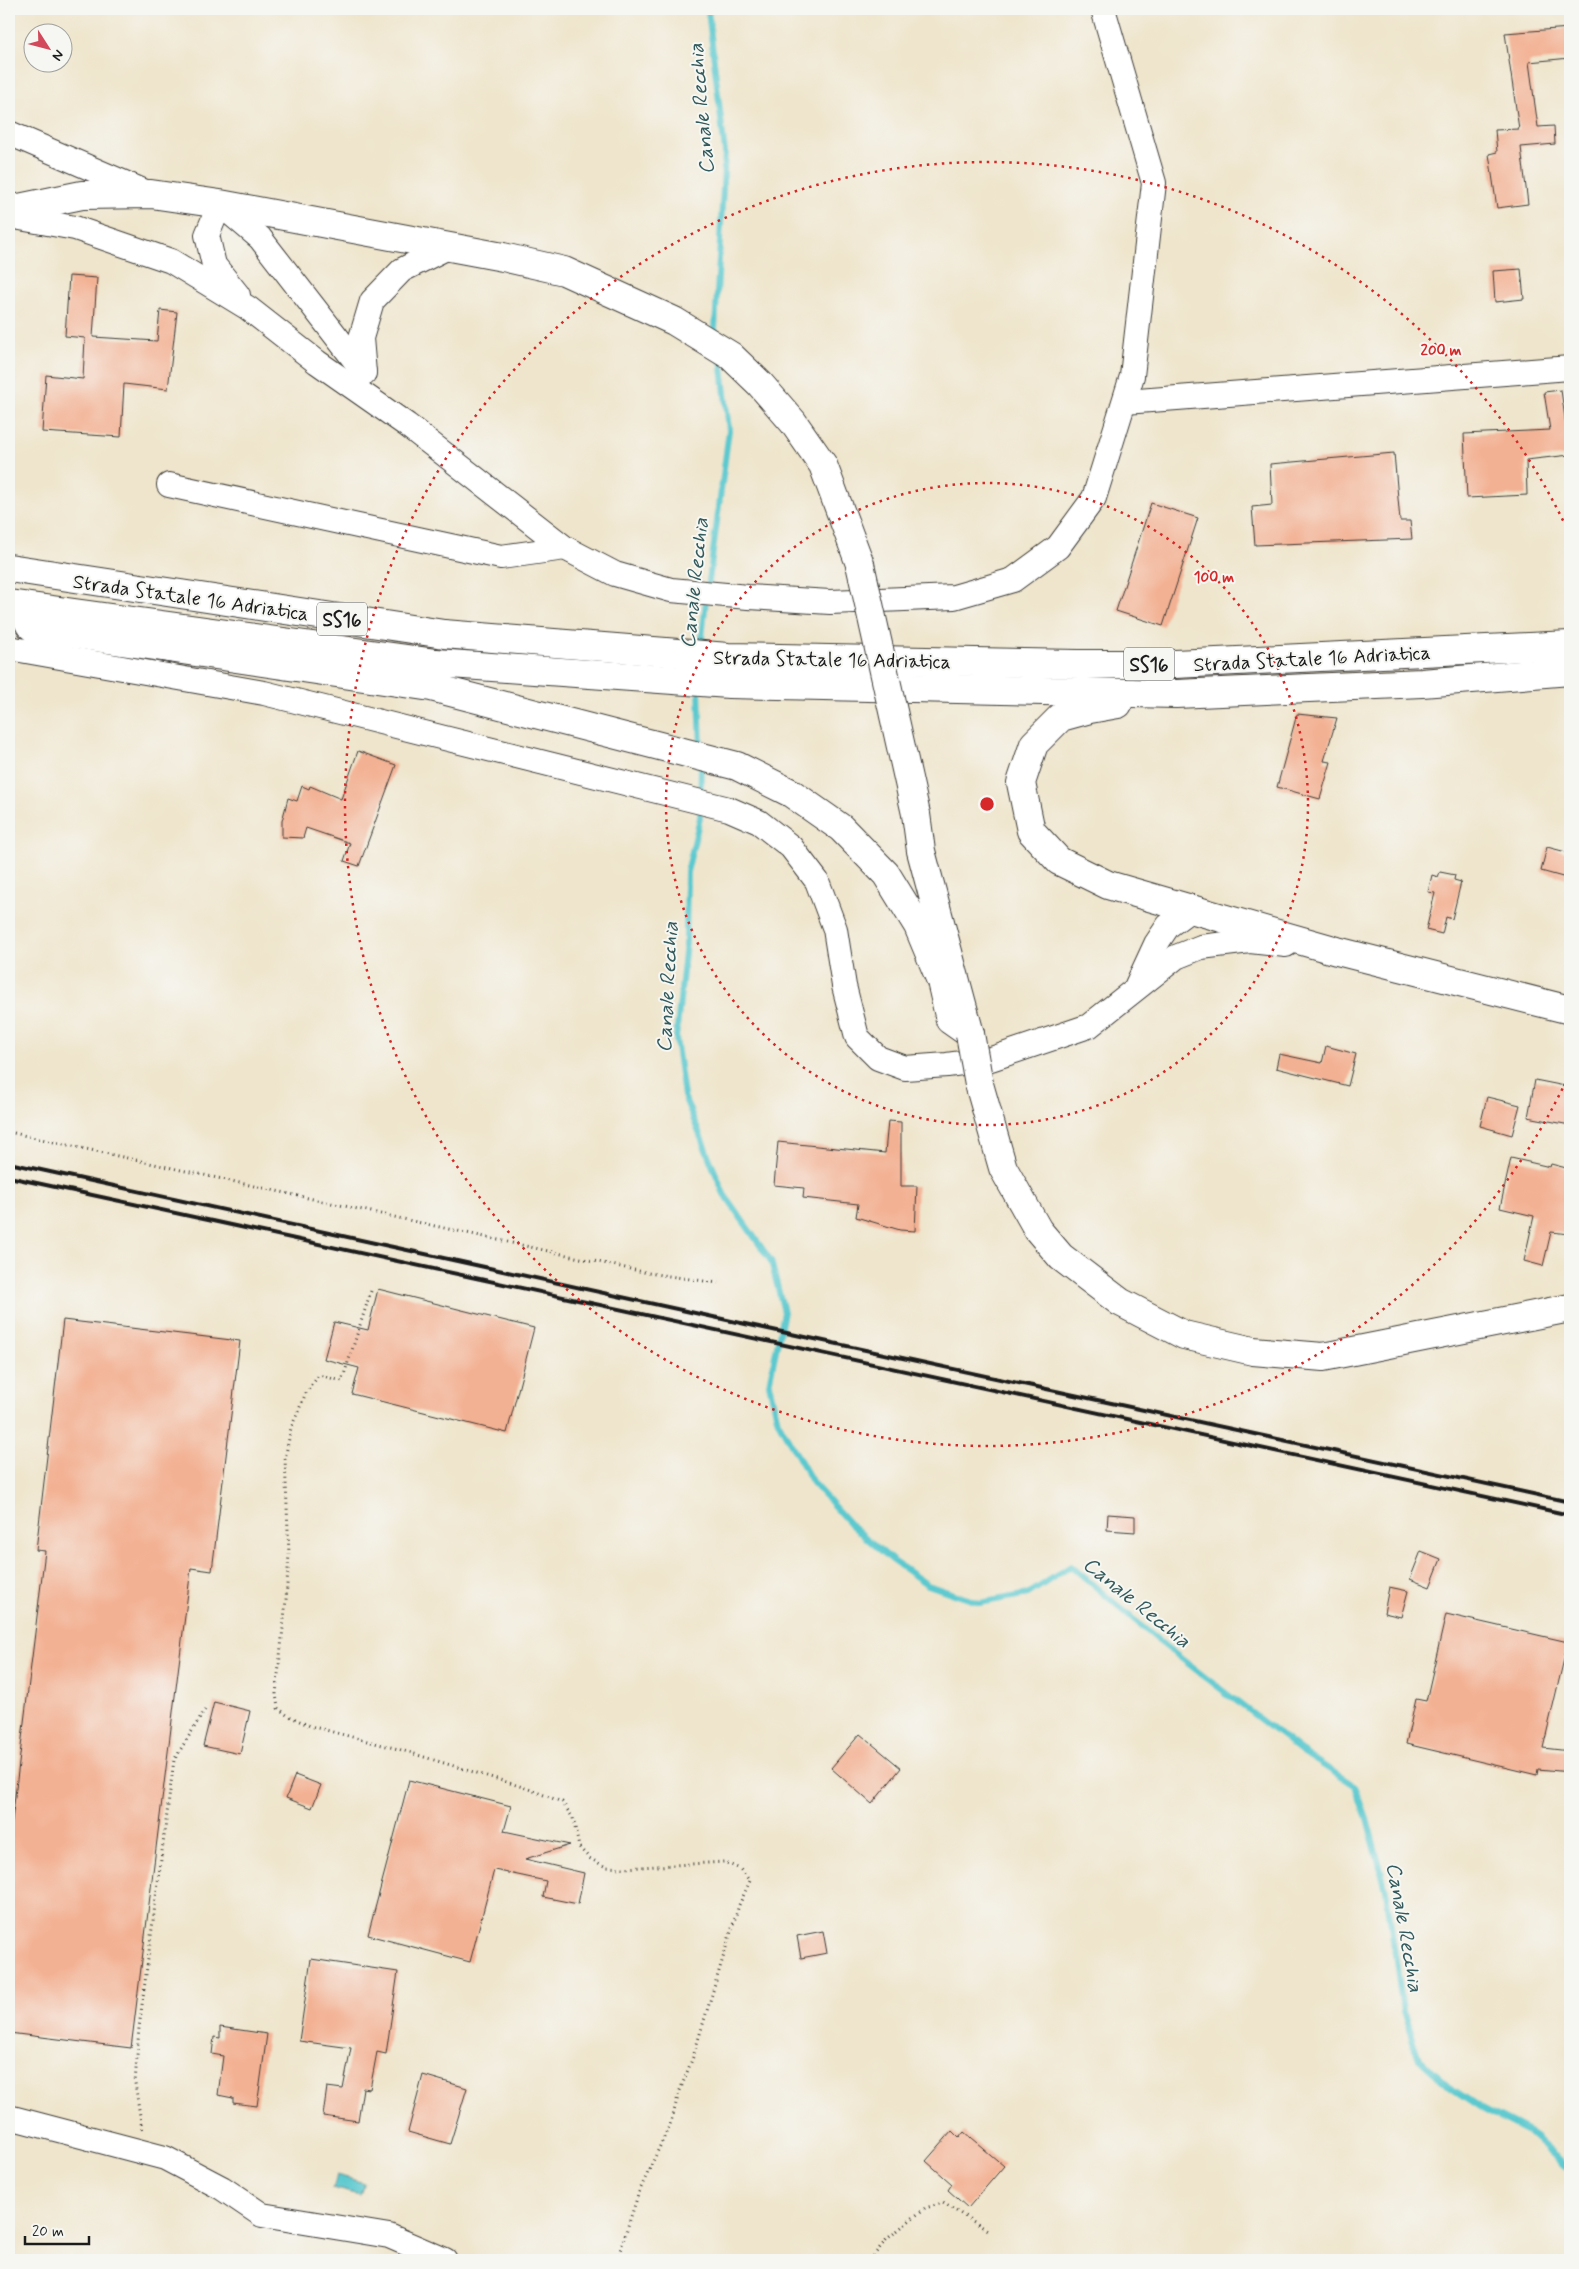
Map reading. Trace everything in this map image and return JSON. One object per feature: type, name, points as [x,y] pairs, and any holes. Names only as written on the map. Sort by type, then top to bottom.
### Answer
[{"type":"main road","points":[[9,210],[82,195],[151,194],[220,204],[448,247],[564,271],[674,321],[731,356],[760,384],[793,422],[823,465],[860,564],[916,814],[921,851],[970,1034],[980,1084],[1003,1168],[1038,1230],[1061,1257],[1120,1302],[1184,1336],[1253,1351],[1323,1357],[1570,1308]]},
{"type":"main road","name":"Strada Statale 16 Adriatica","points":[[9,568],[33,574],[676,667],[729,684],[1176,694],[1422,683],[1570,671]]},
{"type":"main road","points":[[15,605],[34,628],[431,687],[678,749],[737,766],[791,793],[841,828],[886,874],[918,926],[941,981],[950,1020],[970,1034]]},
{"type":"main road","name":"Strada Statale 16 Adriatica","points":[[15,605],[436,663],[676,667],[728,657],[1068,664],[1175,664],[1570,645]]},
{"type":"main road","points":[[1176,694],[1090,708],[1061,717],[1034,744],[1021,783],[1032,832],[1059,862],[1108,885],[1337,951],[1570,1010]]},
{"type":"street","points":[[9,216],[75,228],[172,261],[248,308],[317,362],[407,425],[565,548],[615,574],[671,590],[748,597],[830,602],[954,597],[1013,580],[1058,547],[1094,498],[1132,376],[1154,184],[1103,9]]},
{"type":"street","points":[[9,133],[151,194]]},
{"type":"street","points":[[248,308],[214,266],[207,235],[220,204],[260,238],[407,425]]},
{"type":"street","points":[[364,372],[361,338],[372,302],[402,270],[448,247]]},
{"type":"street","points":[[1125,402],[1570,368]]},
{"type":"street","points":[[169,485],[501,557],[565,548]]},
{"type":"street","points":[[9,648],[264,693],[729,809],[759,822],[791,846],[817,881],[835,929],[844,986],[857,1037],[878,1058],[905,1068],[947,1065],[991,1058],[1089,1026],[1176,957],[1201,947],[1250,941],[1337,951]]},
{"type":"street","points":[[1136,988],[1156,944],[1168,926],[1191,909]]},
{"type":"street","points":[[1176,957],[1191,932],[1191,909]]},
{"type":"street","points":[[9,2117],[165,2158],[222,2188],[262,2215],[388,2236],[445,2260]]},
{"type":"path","points":[[9,1132],[648,1273],[718,1283]]},
{"type":"path","points":[[371,1291],[342,1381],[319,1375],[306,1393],[291,1428],[285,1459],[288,1554],[286,1600],[276,1694],[278,1708],[286,1716],[310,1726],[398,1749],[562,1802],[573,1818],[579,1847],[589,1858],[606,1867],[624,1868],[724,1862],[740,1869],[750,1881],[739,1905],[693,2057],[679,2093],[671,2122],[639,2192],[617,2260]]},
{"type":"path","points":[[146,2154],[135,2083],[139,2028],[174,1760],[205,1710]]},
{"type":"path","points":[[870,2260],[887,2239],[925,2208],[943,2203],[990,2231]]},
{"type":"water","points":[[337,2175],[364,2183],[360,2195],[333,2188]]},
{"type":"building","points":[[1570,28],[1570,58],[1529,62],[1538,127],[1554,126],[1555,144],[1521,147],[1528,204],[1497,208],[1489,154],[1497,152],[1495,130],[1519,129],[1505,33]]},
{"type":"building","points":[[1521,269],[1524,299],[1495,302],[1493,271]]},
{"type":"building","points":[[69,276],[97,278],[93,337],[157,341],[160,310],[177,312],[168,389],[124,384],[121,437],[42,432],[46,375],[83,379],[85,338],[65,336]]},
{"type":"building","points":[[1561,390],[1570,455],[1526,460],[1527,495],[1467,498],[1464,434],[1550,430],[1544,392]]},
{"type":"building","points":[[1394,453],[1400,521],[1410,521],[1412,539],[1255,545],[1252,507],[1272,505],[1270,464]]},
{"type":"building","points":[[1151,503],[1198,518],[1163,626],[1116,611]]},
{"type":"building","points":[[1297,714],[1337,718],[1324,761],[1331,762],[1320,799],[1277,787]]},
{"type":"building","points":[[358,751],[396,765],[359,866],[344,861],[350,843],[306,828],[303,838],[282,837],[282,821],[288,798],[297,801],[302,786],[309,789],[310,786],[341,799]]},
{"type":"building","points":[[1547,847],[1570,853],[1570,879],[1541,871]]},
{"type":"building","points":[[1440,872],[1455,875],[1454,880],[1461,882],[1452,919],[1446,917],[1442,934],[1426,930],[1435,893],[1428,892],[1432,875],[1438,877]]},
{"type":"building","points":[[1326,1046],[1356,1054],[1348,1086],[1276,1068],[1279,1054],[1322,1063]]},
{"type":"building","points":[[1535,1080],[1570,1087],[1570,1125],[1528,1117]]},
{"type":"building","points":[[1487,1097],[1520,1105],[1512,1135],[1480,1126]]},
{"type":"building","points":[[888,1121],[901,1122],[901,1186],[917,1186],[915,1231],[900,1230],[856,1217],[858,1204],[803,1198],[804,1188],[774,1185],[778,1142],[885,1153]]},
{"type":"building","points":[[1511,1158],[1550,1167],[1551,1164],[1570,1169],[1570,1234],[1551,1232],[1543,1266],[1524,1261],[1534,1216],[1500,1208]]},
{"type":"building","points":[[378,1289],[534,1328],[507,1433],[352,1394],[359,1368],[324,1359],[334,1322],[368,1330]]},
{"type":"building","points":[[63,1320],[240,1341],[212,1571],[191,1568],[131,2048],[9,2033],[9,1845],[45,1551],[36,1550]]},
{"type":"building","points":[[1108,1514],[1135,1516],[1135,1532],[1107,1530]]},
{"type":"building","points":[[1421,1551],[1441,1559],[1430,1587],[1410,1579]]},
{"type":"building","points":[[1389,1587],[1408,1591],[1401,1617],[1384,1613]]},
{"type":"building","points":[[1446,1614],[1568,1642],[1543,1748],[1570,1751],[1570,1772],[1538,1769],[1537,1775],[1406,1744],[1416,1699],[1426,1701]]},
{"type":"building","points":[[214,1702],[250,1711],[240,1754],[203,1746]]},
{"type":"building","points":[[860,1734],[901,1768],[872,1804],[831,1768]]},
{"type":"building","points":[[295,1775],[321,1785],[312,1808],[286,1798]]},
{"type":"building","points":[[409,1780],[511,1806],[504,1831],[570,1845],[525,1859],[584,1873],[578,1904],[543,1897],[546,1881],[494,1870],[470,1962],[368,1935]]},
{"type":"building","points":[[823,1931],[827,1953],[801,1958],[797,1936]]},
{"type":"building","points":[[311,1959],[398,1972],[386,2054],[377,2052],[370,2089],[363,2088],[358,2121],[323,2116],[327,2087],[343,2089],[351,2048],[299,2041]]},
{"type":"building","points":[[220,2027],[267,2034],[257,2106],[233,2103],[233,2098],[218,2095],[223,2056],[212,2054],[214,2037],[220,2038]]},
{"type":"building","points":[[423,2075],[467,2088],[450,2144],[408,2132]]},
{"type":"building","points":[[952,2131],[959,2138],[964,2132],[1004,2166],[968,2208],[948,2190],[952,2184],[926,2161]]},
{"type":"waterway","name":"Canale Recchia","points":[[708,11],[725,152],[715,329],[717,339]]},
{"type":"waterway","name":"Canale Recchia","points":[[708,589],[729,430],[721,358]]},
{"type":"waterway","name":"Canale Recchia","points":[[701,648],[706,599]]},
{"type":"waterway","name":"Canale Recchia","points":[[699,688],[701,751]]},
{"type":"waterway","name":"Canale Recchia","points":[[701,763],[700,818],[687,872],[686,943],[676,1038],[684,1096],[724,1194],[771,1261],[784,1312],[769,1384],[778,1421],[813,1483],[850,1524],[892,1560],[928,1585],[980,1603],[1028,1594],[1071,1566],[1165,1646],[1301,1751],[1355,1786],[1367,1818],[1386,1890],[1403,2011],[1419,2059],[1451,2088],[1484,2110],[1529,2133],[1570,2170]]},
{"type":"railway","points":[[9,1163],[1570,1502]]},
{"type":"railway","points":[[9,1177],[1570,1515]]}]
